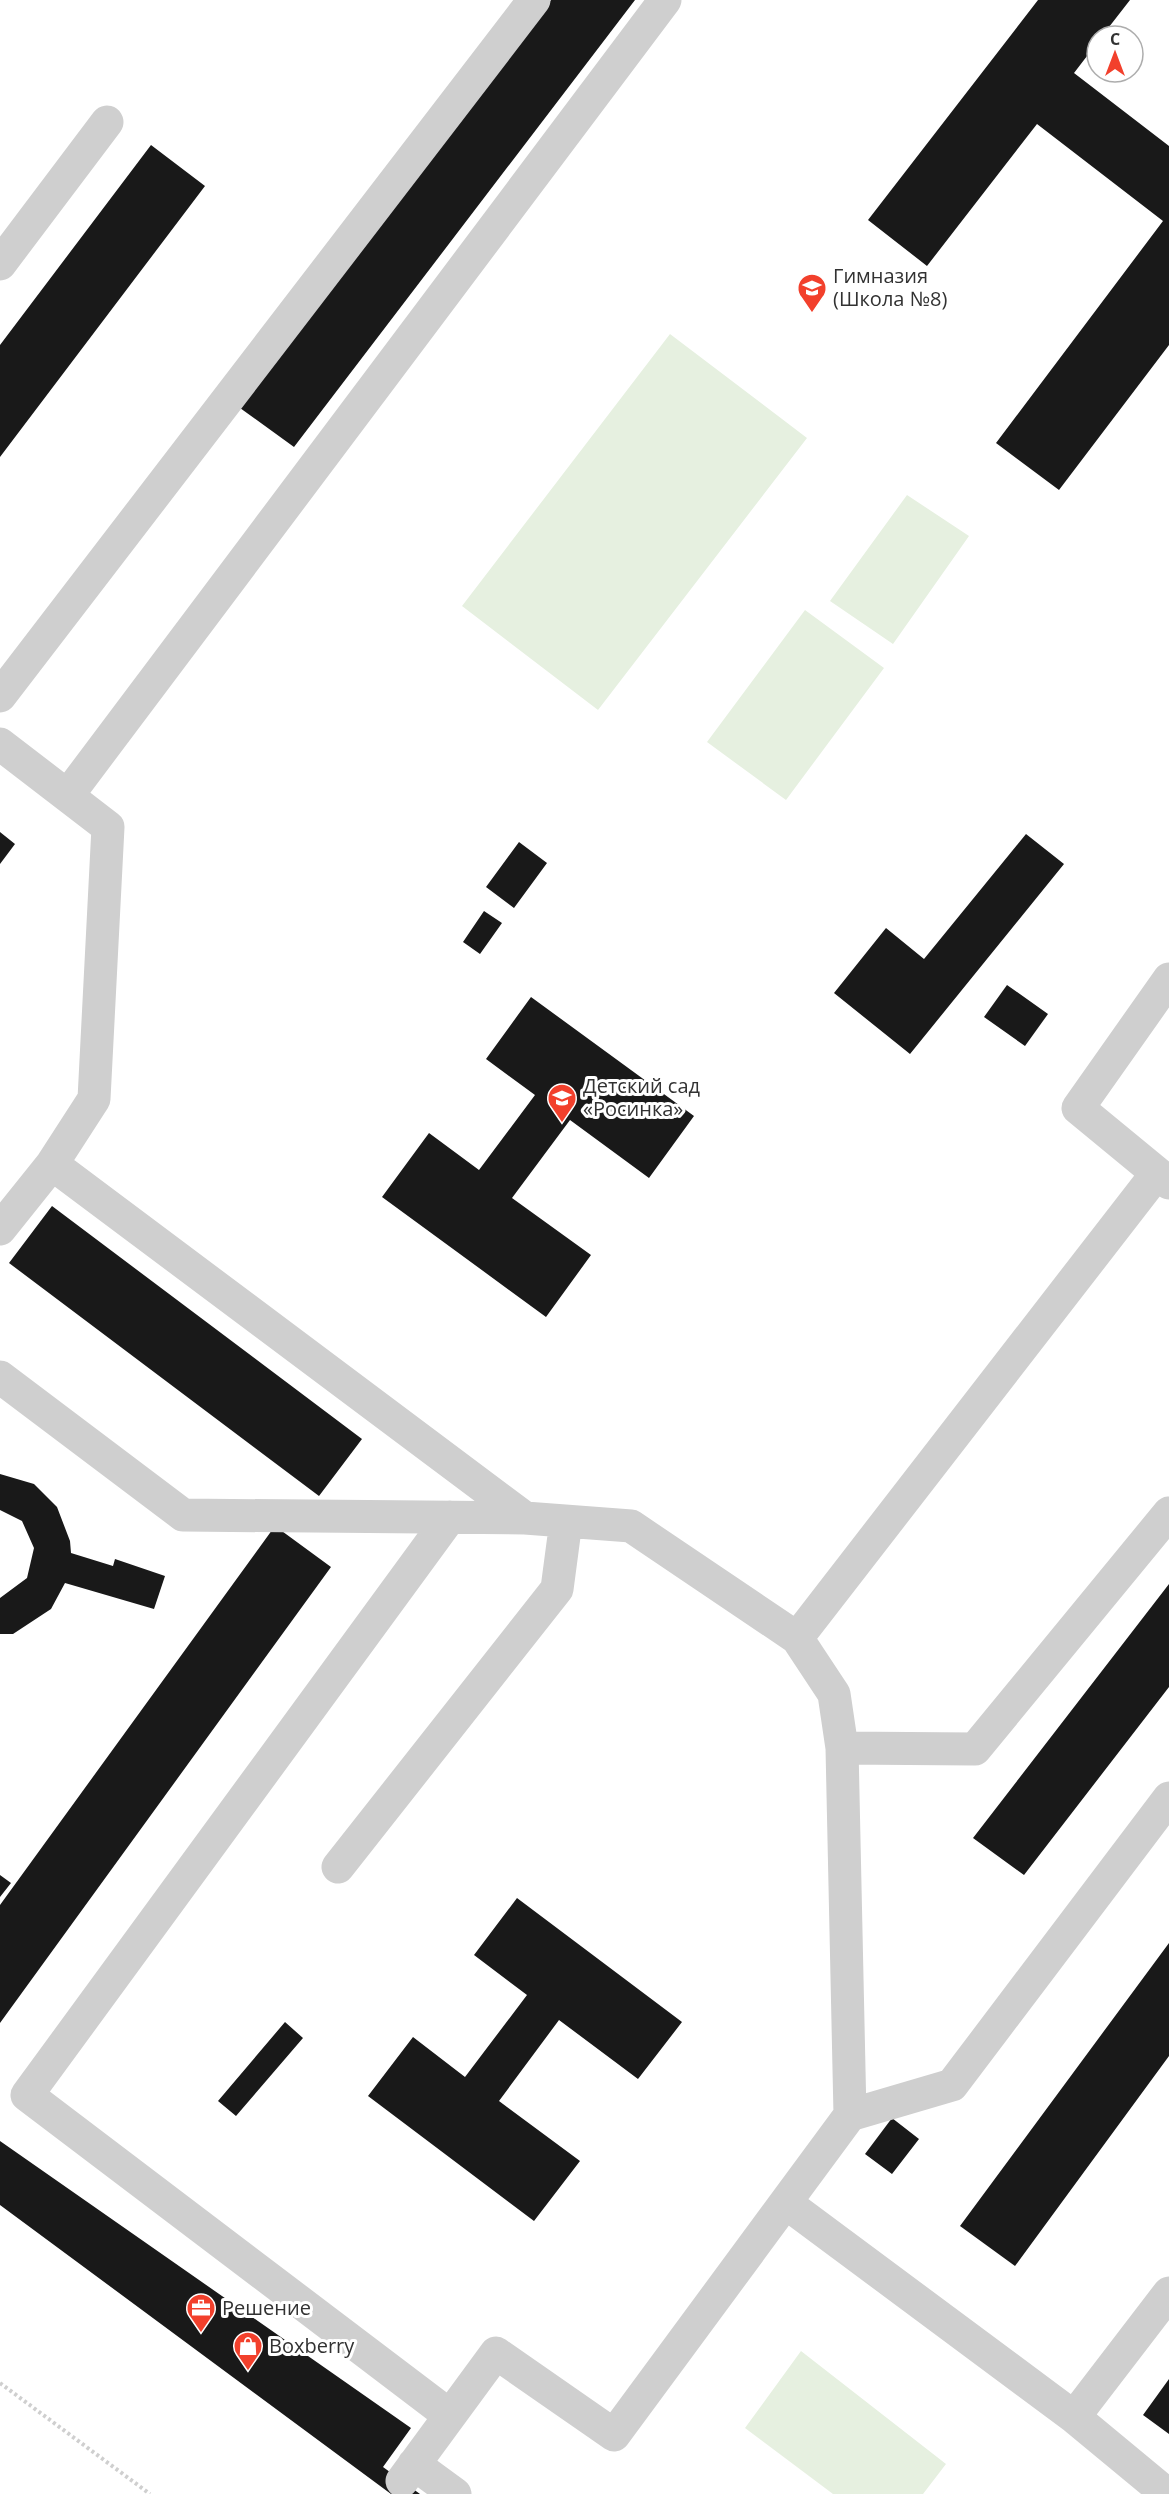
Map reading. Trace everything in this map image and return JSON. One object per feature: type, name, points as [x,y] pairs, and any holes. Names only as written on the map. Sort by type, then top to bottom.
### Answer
[{"type":"lane","points":[[0,696],[534,0]]},
{"type":"lane","points":[[68,795],[665,0]]},
{"type":"lane","points":[[0,264],[107,122]]},
{"type":"lane","points":[[0,744],[108,827],[94,1099],[52,1164],[0,1229]]},
{"type":"lane","points":[[797,1638],[1163,1178],[1078,1108],[1169,979]]},
{"type":"lane","points":[[52,1164],[525,1518]]},
{"type":"lane","points":[[0,1377],[183,1515],[525,1518],[632,1526],[797,1638],[834,1694],[842,1748],[850,2115],[614,2435],[496,2353],[408,2472],[455,2494]]},
{"type":"lane","points":[[842,1748],[975,1749],[1169,1513]]},
{"type":"lane","points":[[449,2415],[27,2095],[450,1517]]},
{"type":"lane","points":[[338,1867],[556,1589],[566,1521]]},
{"type":"lane","points":[[850,2115],[952,2085],[1169,1798]]},
{"type":"lane","points":[[786,2203],[1074,2417],[1167,2494]]},
{"type":"lane","points":[[1074,2417],[1169,2293]]},
{"type":"path","points":[[0,2383],[150,2494]]},
{"type":"green space","points":[[670,334],[807,438],[598,710],[462,606]]},
{"type":"green space","points":[[907,495],[969,536],[893,644],[830,601]]},
{"type":"green space","points":[[805,610],[884,668],[786,800],[707,742]]},
{"type":"green space","points":[[801,2351],[946,2464],[923,2494],[833,2494],[745,2428]]},
{"type":"building","points":[[551,0],[635,0],[294,447],[240,408]]},
{"type":"building","points":[[1038,0],[1130,0],[1111,24],[1085,24],[1085,59],[1074,73],[1085,81],[1085,84],[1088,84],[1169,146],[1169,345],[1059,490],[996,443],[1163,221],[1037,124],[927,266],[868,220]]},
{"type":"building","points":[[151,145],[205,186],[0,457],[0,345]]},
{"type":"building","points":[[0,832],[15,844],[0,864]]},
{"type":"building","points":[[1026,834],[1064,864],[910,1054],[834,993],[886,928],[924,959]]},
{"type":"building","points":[[519,842],[547,863],[514,908],[486,887]]},
{"type":"building","points":[[484,911],[502,923],[480,954],[463,942]]},
{"type":"building","points":[[1007,985],[1048,1014],[1025,1046],[984,1017]]},
{"type":"building","points":[[531,997],[694,1116],[649,1178],[570,1120],[512,1198],[591,1255],[546,1317],[382,1197],[429,1133],[479,1170],[535,1095],[486,1059]]},
{"type":"building","points":[[52,1206],[362,1439],[319,1496],[9,1263]]},
{"type":"building","points":[[0,1474],[34,1484],[57,1507],[70,1541],[71,1553],[113,1566],[115,1559],[165,1576],[154,1609],[65,1583],[51,1609],[13,1634],[0,1634],[0,1598],[27,1578],[34,1548],[22,1521],[0,1510]]},
{"type":"building","points":[[275,1526],[331,1567],[0,2023],[0,1905]]},
{"type":"building","points":[[1169,1584],[1169,1687],[1024,1875],[973,1838]]},
{"type":"building","points":[[0,1875],[11,1883],[0,1897]]},
{"type":"building","points":[[517,1898],[682,2022],[638,2079],[559,2020],[499,2101],[580,2161],[534,2221],[368,2096],[413,2037],[465,2077],[527,1995],[474,1955]]},
{"type":"building","points":[[1169,1943],[1169,2056],[1015,2266],[960,2226]]},
{"type":"building","points":[[285,2022],[303,2038],[236,2116],[218,2101]]},
{"type":"building","points":[[892,2118],[919,2139],[892,2174],[865,2154]]},
{"type":"building","points":[[0,2141],[411,2428],[383,2467],[420,2494],[391,2494],[0,2205]]},
{"type":"building","points":[[1169,2379],[1169,2434],[1143,2415]]},
{"type":"place","name":"Гимназия (Школа №8)","points":[[812,314]]},
{"type":"place","name":"Детский сад «Росинка»","points":[[562,1124]]},
{"type":"place","name":"Решение","points":[[201,2334]]},
{"type":"place","name":"Boxberry","points":[[248,2372]]}]
